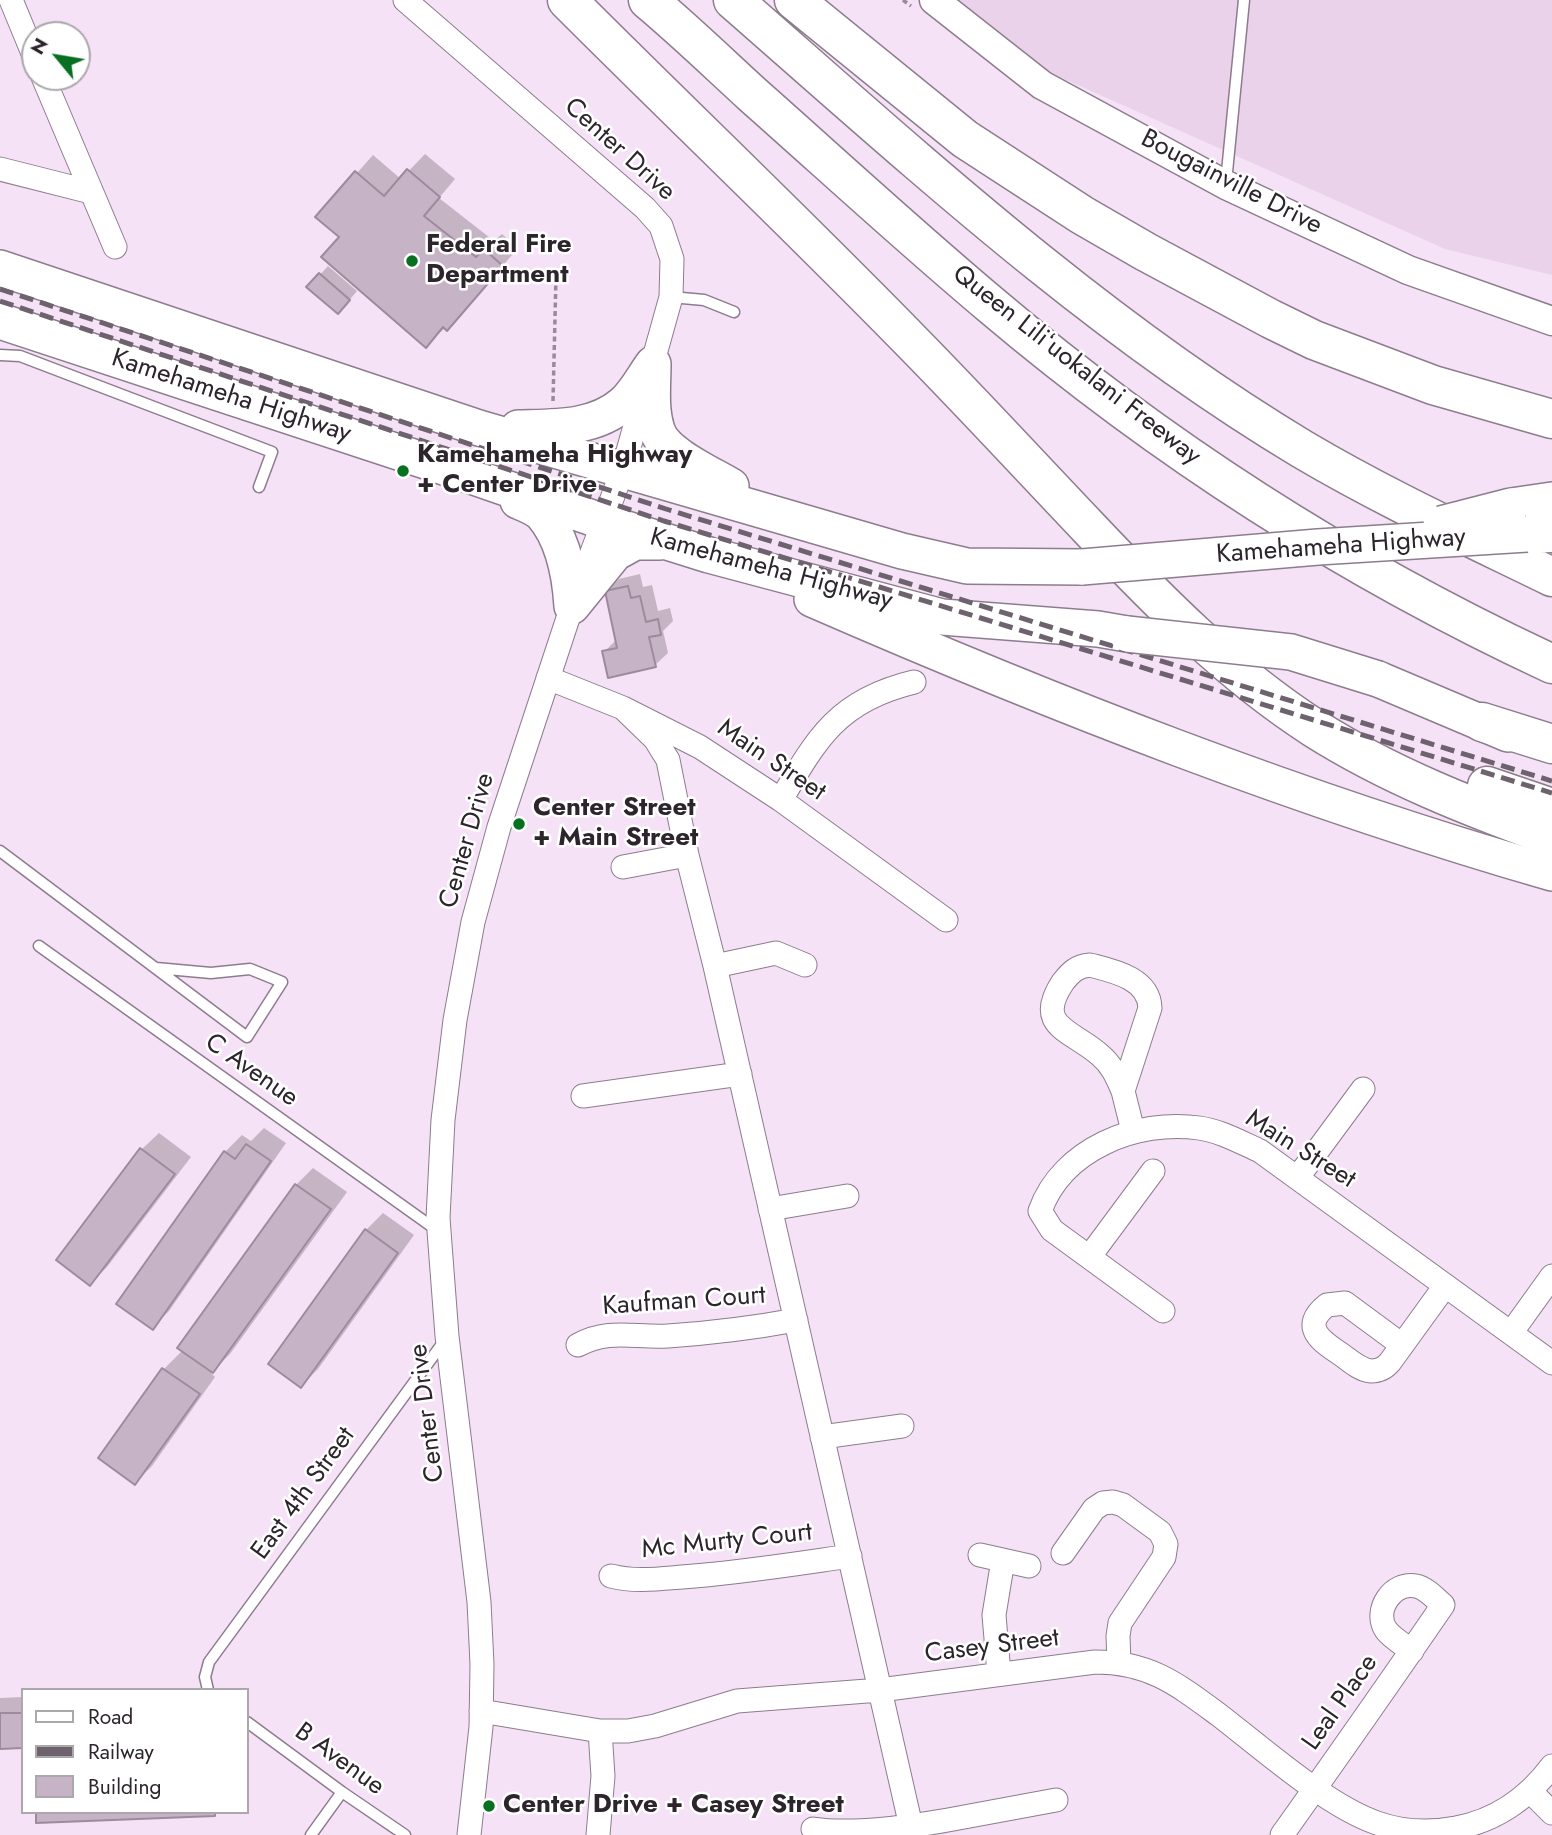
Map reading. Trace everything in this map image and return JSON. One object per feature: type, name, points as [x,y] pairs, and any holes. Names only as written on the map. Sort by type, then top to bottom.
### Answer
[{"type":"highway","points":[[567,0],[760,187],[1153,596],[1233,668],[1314,728],[1393,772],[1455,801],[1552,837]]},
{"type":"highway","name":"Queen Liliʻuokalani Freeway","points":[[648,0],[991,305],[1155,433],[1237,489],[1348,558],[1478,629],[1552,664]]},
{"type":"highway","points":[[733,0],[928,170],[1126,330],[1302,449],[1392,499],[1552,577]]},
{"type":"highway","points":[[794,0],[965,139],[1082,215],[1204,284],[1314,340],[1370,362],[1433,385],[1552,419]]},
{"type":"highway","points":[[1204,284],[1312,331],[1391,361],[1552,406]]},
{"type":"highway","points":[[1233,668],[1302,702],[1373,746],[1552,808]]},
{"type":"highway","points":[[1482,722],[1552,744]]},
{"type":"main road","name":"Kamehameha Highway","points":[[0,268],[479,428],[902,551],[967,566],[1082,567],[1356,545],[1536,526],[1552,500]]},
{"type":"main road","name":"Kamehameha Highway","points":[[0,321],[709,555],[942,617],[1098,629],[1290,652],[1378,679],[1482,722],[1552,756]]},
{"type":"main road","points":[[479,428],[567,427],[601,418],[624,403],[653,364]]},
{"type":"main road","points":[[653,364],[653,410],[657,433],[680,457],[776,513]]},
{"type":"main road","points":[[471,476],[541,512],[557,538],[570,575],[572,606]]},
{"type":"main road","points":[[572,606],[615,553],[635,542],[667,542]]},
{"type":"main road","points":[[709,555],[917,645],[1282,787],[1552,873]]},
{"type":"street","points":[[11,0],[21,24]]},
{"type":"street","name":"Center Drive","points":[[405,0],[645,208],[662,226],[672,259],[671,297],[623,469],[572,606],[499,827],[473,922],[455,1020],[443,1120],[439,1232],[447,1336],[479,1602],[481,1711],[469,1835]]},
{"type":"street","name":"Bougainville Drive","points":[[934,0],[1042,85],[1226,185],[1408,270],[1552,321]]},
{"type":"street","points":[[49,91],[115,247]]},
{"type":"street","points":[[0,169],[91,192]]},
{"type":"street","name":"Main Street","points":[[548,678],[623,708],[700,747],[781,800],[946,920]]},
{"type":"street","points":[[781,800],[808,752],[837,719],[873,695],[914,682]]},
{"type":"street","points":[[623,708],[655,739],[668,760],[687,855],[740,1074],[912,1831]]},
{"type":"street","points":[[623,867],[687,855]]},
{"type":"street","points":[[715,966],[776,953],[805,965]]},
{"type":"street","points":[[1123,1091],[1150,1008],[1149,999],[1143,988],[1133,980],[1093,966],[1079,967],[1068,976],[1055,995],[1051,1006],[1053,1017],[1060,1026],[1099,1054],[1114,1069],[1123,1091],[1133,1131]]},
{"type":"street","points":[[583,1096],[740,1074]]},
{"type":"street","points":[[1298,1177],[1363,1089]]},
{"type":"street","name":"Main Street","points":[[1163,1311],[1052,1230],[1040,1211],[1046,1192],[1079,1158],[1098,1146],[1133,1131],[1173,1127],[1199,1128],[1222,1134],[1259,1151],[1552,1363]]},
{"type":"street","points":[[1090,1256],[1153,1171]]},
{"type":"street","points":[[770,1209],[847,1196]]},
{"type":"street","points":[[1511,1333],[1552,1276]]},
{"type":"street","points":[[1402,1345],[1445,1286]]},
{"type":"street","name":"Kaufman Court","points":[[578,1345],[611,1334],[657,1336],[737,1331],[796,1320]]},
{"type":"street","points":[[822,1437],[902,1426]]},
{"type":"street","points":[[1063,1553],[1092,1512],[1106,1502],[1123,1505],[1164,1537],[1164,1557],[1120,1623],[1119,1663]]},
{"type":"street","points":[[980,1555],[1029,1566]]},
{"type":"street","name":"Mc Murty Court","points":[[611,1576],[625,1580],[644,1580],[713,1575],[850,1556]]},
{"type":"street","points":[[999,1674],[994,1615],[1003,1560]]},
{"type":"street","name":"Leal Place","points":[[1282,1835],[1412,1651]]},
{"type":"street","name":"Casey Street","points":[[481,1711],[600,1731],[628,1731],[655,1726],[737,1701],[880,1690],[1095,1662],[1119,1663],[1146,1669],[1177,1684],[1316,1788],[1356,1814],[1398,1829],[1444,1830],[1466,1826],[1507,1809],[1530,1791],[1552,1766]]},
{"type":"street","points":[[598,1835],[603,1776],[600,1731]]},
{"type":"street","points":[[1530,1791],[1552,1813]]},
{"type":"street","points":[[813,1829],[830,1834],[912,1831],[1056,1800]]},
{"type":"lane","points":[[1226,185],[1244,0]]},
{"type":"lane","points":[[671,297],[704,300],[734,312]]},
{"type":"lane","points":[[0,355],[20,356],[272,453],[259,487]]},
{"type":"lane","name":"C Avenue","points":[[0,851],[247,1037],[282,982],[250,969],[211,973],[156,968]]},
{"type":"lane","name":"C Avenue","points":[[39,946],[439,1232]]},
{"type":"lane","name":"East 4th Street","points":[[206,1685],[209,1662],[447,1336]]},
{"type":"lane","name":"B Avenue","points":[[248,1723],[405,1835]]},
{"type":"lane","points":[[311,1835],[342,1792]]},
{"type":"path","points":[[552,413],[556,276]]},
{"type":"shaded area","points":[[957,0],[1552,0],[1552,275],[1445,249],[1053,74]]},
{"type":"building","name":"Federal Fire Department","points":[[407,169],[440,197],[424,216],[476,257],[484,249],[503,266],[447,331],[443,327],[426,348],[321,257],[339,237],[315,217],[355,171],[384,196]]},
{"type":"building","points":[[319,273],[350,300],[338,314],[306,287]]},
{"type":"building","points":[[628,586],[631,598],[640,596],[646,622],[658,619],[661,635],[649,637],[656,667],[608,678],[602,651],[617,648],[605,591]]},
{"type":"building","points":[[246,1144],[271,1161],[153,1330],[116,1304],[224,1151],[235,1159]]},
{"type":"building","points":[[140,1148],[175,1174],[90,1286],[56,1260]]},
{"type":"building","points":[[295,1184],[331,1209],[213,1373],[177,1348]]},
{"type":"building","points":[[365,1229],[398,1253],[301,1388],[268,1364]]},
{"type":"building","points":[[162,1368],[200,1394],[135,1485],[98,1458]]},
{"type":"building","points":[[0,1713],[21,1713],[21,1748],[0,1749]]},
{"type":"building","points":[[36,1814],[215,1814],[215,1816],[36,1823]]},
{"type":"railway","points":[[0,289],[666,509],[1552,781]]},
{"type":"railway","points":[[0,301],[664,521],[1552,793]]},
{"type":"place","name":"Federal Fire Department","points":[[412,261]]},
{"type":"place","name":"Kamehameha Highway + Center Drive","points":[[403,471]]},
{"type":"place","name":"Center Street + Main Street","points":[[519,824]]},
{"type":"place","name":"Center Drive + Casey Street","points":[[489,1806]]}]
